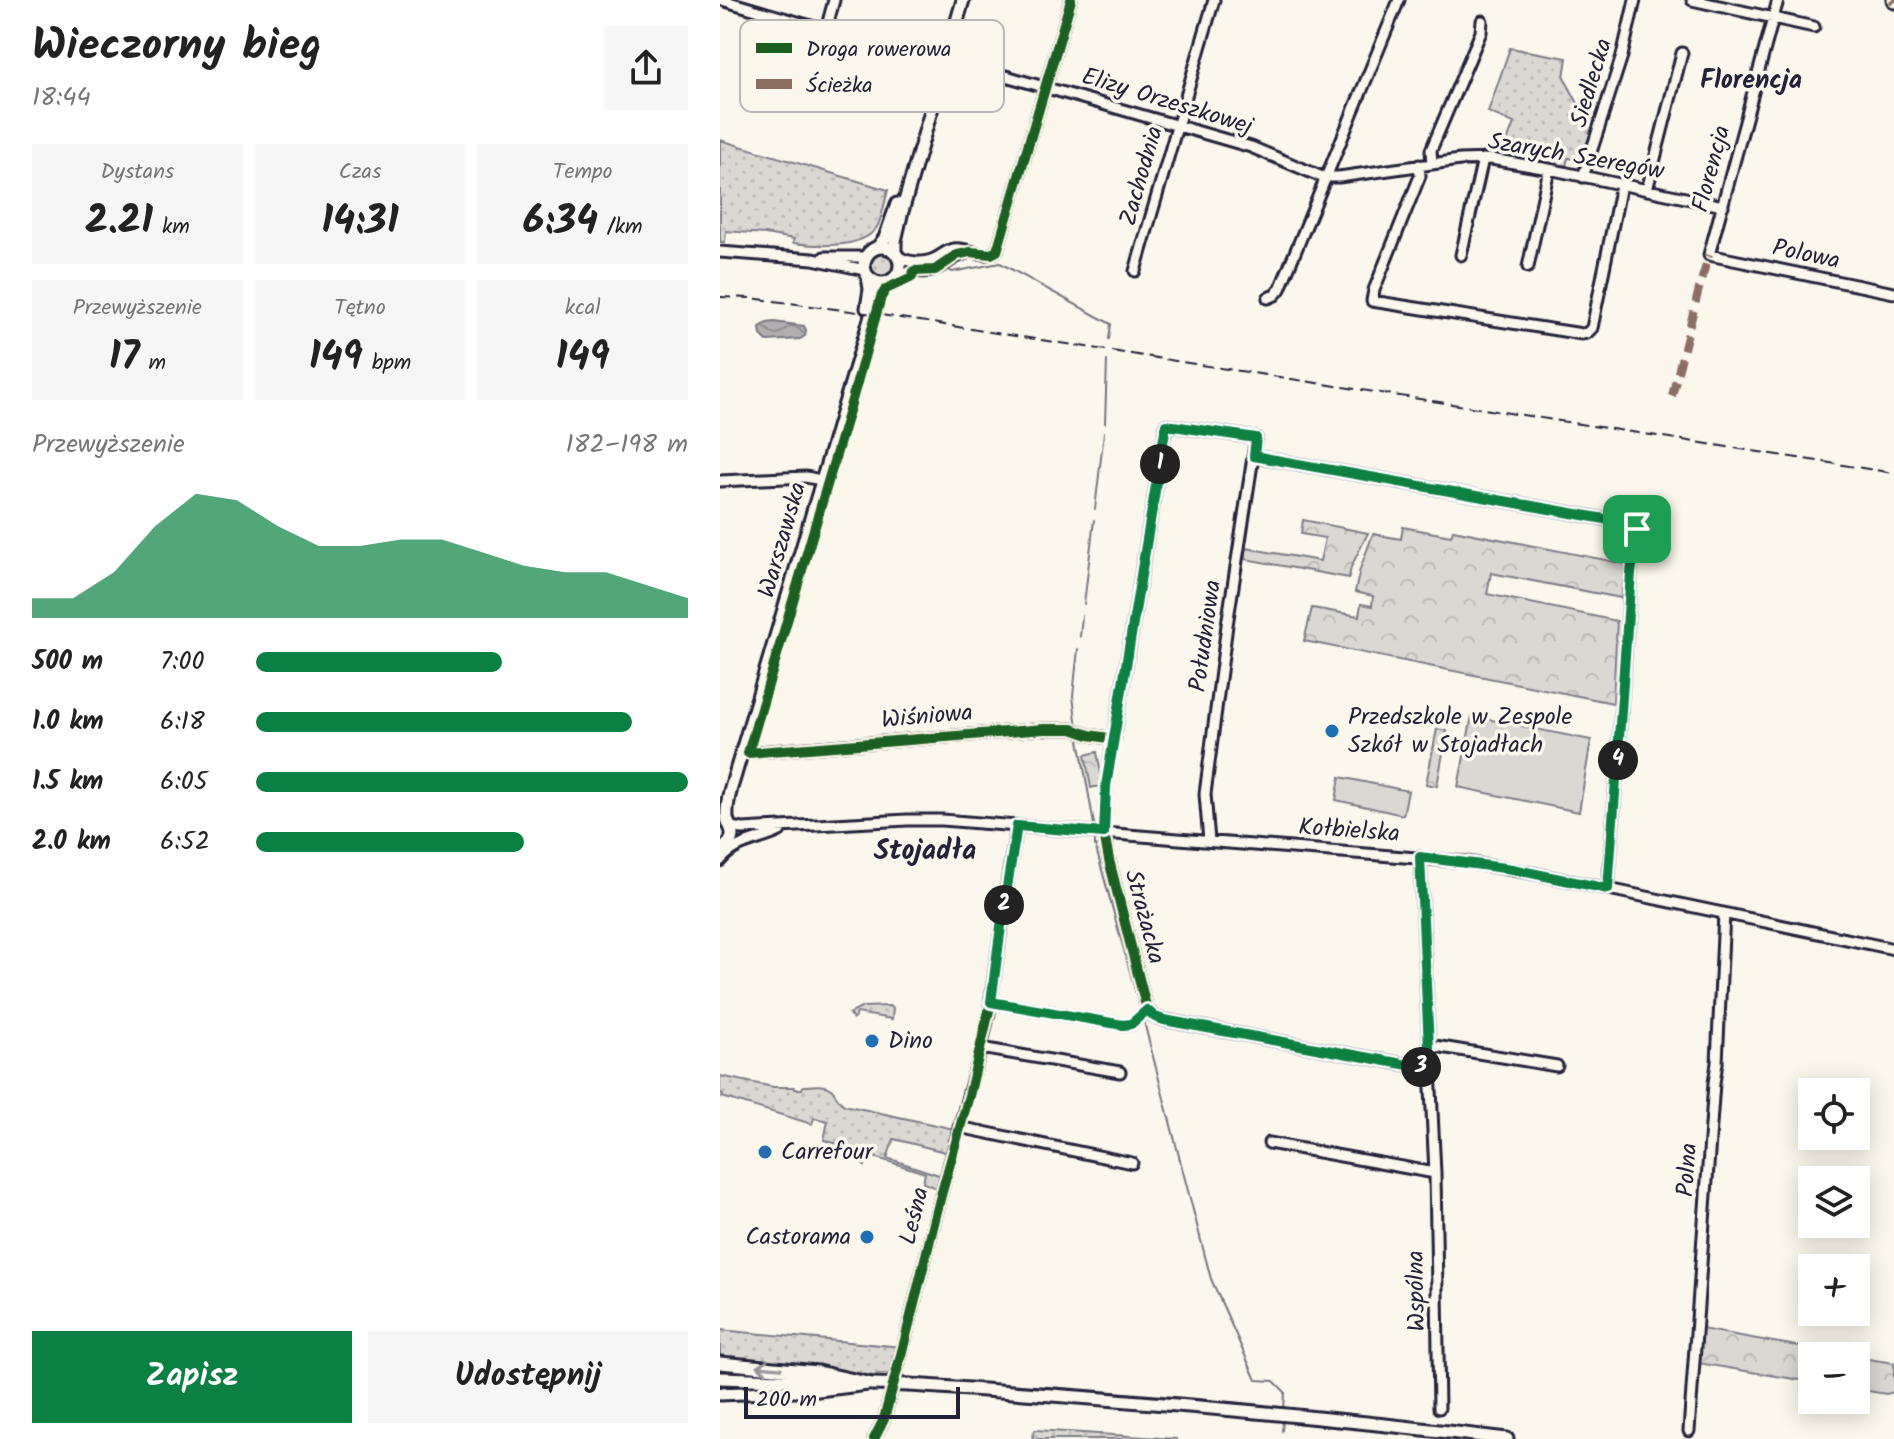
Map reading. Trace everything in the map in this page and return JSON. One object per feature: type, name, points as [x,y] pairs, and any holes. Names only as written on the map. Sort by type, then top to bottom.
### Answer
[{"type":"main road","points":[[952,20],[957,0]]},
{"type":"main road","points":[[956,20],[963,0]]},
{"type":"main road","points":[[878,247],[885,238],[925,112]]},
{"type":"main road","points":[[897,254],[889,247],[873,249],[866,257],[866,273],[877,282],[885,283],[897,276],[901,265],[895,241],[928,112]]},
{"type":"main road","name":"Warszawska","points":[[720,804],[867,305],[870,289],[866,273]]},
{"type":"main road","name":"Warszawska","points":[[725,845],[732,834],[726,823],[730,792],[873,309],[885,283]]},
{"type":"main road","points":[[720,1363],[818,1372],[872,1384]]},
{"type":"main road","points":[[720,1378],[910,1385],[1118,1399],[1380,1423],[1507,1439]]},
{"type":"main road","points":[[720,1394],[818,1390],[872,1384]]},
{"type":"street","name":"Elizy Orzeszkowej","points":[[722,0],[791,20]]},
{"type":"street","points":[[829,20],[834,0]]},
{"type":"street","points":[[897,254],[909,261],[926,261],[955,249],[991,254],[997,251],[1071,0]]},
{"type":"street","name":"Zachodnia","points":[[1135,271],[1214,0]]},
{"type":"street","points":[[1268,298],[1280,289],[1399,0]]},
{"type":"street","name":"Siedlecka","points":[[1583,177],[1622,56],[1635,0]]},
{"type":"street","points":[[1692,0],[1814,27]]},
{"type":"street","name":"Florencja","points":[[1709,255],[1778,0]]},
{"type":"street","points":[[1432,164],[1431,150],[1481,32],[1482,21]]},
{"type":"street","points":[[1647,190],[1682,53]]},
{"type":"street","name":"Elizy Orzeszkowej","points":[[1004,78],[1251,147],[1326,176]]},
{"type":"street","points":[[1461,255],[1483,159]]},
{"type":"street","name":"Szarych Szeregów","points":[[1326,176],[1483,159],[1549,169],[1723,206]]},
{"type":"street","points":[[1419,165],[1420,176],[1372,301],[1582,334],[1592,328],[1621,185]]},
{"type":"street","points":[[1528,267],[1549,169]]},
{"type":"street","points":[[720,252],[813,259],[866,273]]},
{"type":"street","points":[[897,276],[935,270],[957,255],[970,252]]},
{"type":"street","name":"Polowa","points":[[1709,255],[1894,293]]},
{"type":"street","points":[[813,259],[866,257]]},
{"type":"street","name":"Strażacka","points":[[1145,1013],[1109,860],[1099,833],[1166,425],[1256,438]]},
{"type":"street","name":"Południowa","points":[[1209,841],[1205,794],[1256,438]]},
{"type":"street","points":[[1254,456],[1638,525]]},
{"type":"street","points":[[720,481],[816,479]]},
{"type":"street","points":[[1608,889],[1631,573],[1641,507]]},
{"type":"street","name":"Wiśniowa","points":[[742,751],[1014,730],[1077,730],[1115,739]]},
{"type":"street","name":"Kołbielska","points":[[726,823],[743,829],[907,820],[951,821],[1420,857],[1512,869],[1894,949]]},
{"type":"street","name":"Leśna","points":[[874,1439],[884,1419],[981,1048],[991,1002],[1017,826]]},
{"type":"street","name":"Kołbielska","points":[[725,845],[744,837],[793,827]]},
{"type":"street","points":[[720,861],[745,842],[780,831]]},
{"type":"street","name":"Wspólna","points":[[1420,857],[1435,1173],[1439,1408]]},
{"type":"street","name":"Polna","points":[[1689,1431],[1719,1033],[1724,913]]},
{"type":"street","points":[[991,1002],[1123,1025],[1131,1024],[1145,1013],[1164,1020],[1430,1069]]},
{"type":"street","points":[[1429,1045],[1557,1066]]},
{"type":"street","points":[[981,1048],[1120,1072]]},
{"type":"street","points":[[959,1127],[1132,1163]]},
{"type":"street","points":[[1269,1143],[1435,1173]]},
{"type":"green space","points":[[1510,48],[1567,58],[1564,77],[1583,113],[1595,118],[1596,122],[1580,160],[1568,158],[1566,166],[1502,155],[1514,123],[1488,112]]},
{"type":"green space","points":[[720,140],[888,190],[877,227],[861,240],[838,245],[793,243],[794,239],[726,231],[725,242],[720,242]]},
{"type":"green space","points":[[882,249],[888,250],[896,258],[896,270],[888,278],[882,279],[876,278],[868,270],[867,264],[868,258],[876,250]]},
{"type":"green space","points":[[1303,520],[1368,533],[1351,567],[1349,578],[1245,559],[1246,548],[1320,561],[1325,538],[1301,534]]},
{"type":"green space","points":[[1403,527],[1451,536],[1453,530],[1626,564],[1621,598],[1491,573],[1487,594],[1617,621],[1613,703],[1304,641],[1312,608],[1359,616],[1361,604],[1372,606],[1373,596],[1355,592],[1373,534],[1401,539]]},
{"type":"green space","points":[[1472,716],[1591,740],[1579,812],[1458,787]]},
{"type":"green space","points":[[1437,729],[1447,731],[1437,786],[1426,784]]},
{"type":"green space","points":[[1097,752],[1103,785],[1091,788],[1085,755]]},
{"type":"green space","points":[[1340,777],[1408,791],[1403,815],[1336,800]]},
{"type":"green space","points":[[863,1007],[893,1008],[892,1019],[857,1013],[853,1019],[849,1014]]},
{"type":"green space","points":[[720,1076],[773,1087],[802,1089],[803,1086],[825,1086],[844,1105],[954,1129],[949,1153],[894,1139],[887,1158],[942,1176],[939,1189],[923,1183],[925,1173],[868,1155],[863,1165],[865,1159],[861,1153],[824,1140],[828,1121],[814,1118],[812,1124],[722,1097]]},
{"type":"green space","points":[[1702,1329],[1798,1346],[1798,1380],[1698,1363]]},
{"type":"green space","points":[[720,1330],[901,1347],[889,1374],[874,1376],[720,1360]]},
{"type":"green space","points":[[1870,1359],[1894,1363],[1894,1392],[1870,1391]]},
{"type":"green space","points":[[1035,1430],[1177,1439],[1032,1439]]},
{"type":"water","points":[[774,322],[804,326],[805,336],[767,341],[761,335],[760,327]]},
{"type":"waterway","points":[[949,270],[1000,263],[1111,324],[1109,339]]},
{"type":"waterway","points":[[1105,423],[1107,361]]},
{"type":"waterway","points":[[1095,509],[1104,432]]},
{"type":"waterway","points":[[1084,604],[1094,520]]},
{"type":"waterway","points":[[1080,637],[1082,616]]},
{"type":"waterway","points":[[1077,728],[1073,696],[1078,649]]},
{"type":"waterway","points":[[1078,734],[1095,830]]},
{"type":"waterway","points":[[1095,836],[1141,1012]]},
{"type":"waterway","points":[[1143,1018],[1211,1279],[1256,1380],[1274,1381],[1285,1392],[1284,1410]]},
{"type":"waterway","points":[[1282,1431],[1283,1421]]},
{"type":"railway","points":[[720,297],[751,298],[881,315],[1894,473]]},
{"type":"marked path","points":[[1672,396],[1709,255]]},
{"type":"cycle path","points":[[874,1439],[884,1419],[991,1002],[1123,1025],[1131,1024],[1147,1010],[1104,833],[1106,786],[1115,739],[1072,729],[1044,729],[748,753],[881,297],[886,289],[912,277],[914,271],[935,270],[957,255],[997,251],[1071,0]]},
{"type":"place","name":"Przedszkole w Zespole Szkół w Stojadłach","points":[[1332,731]]},
{"type":"place","name":"Dino","points":[[872,1041]]},
{"type":"place","name":"Carrefour","points":[[765,1152]]},
{"type":"place","name":"Castorama","points":[[867,1237]]},
{"type":"district","name":"Florencja","points":[[1751,81]]},
{"type":"district","name":"Stojadła","points":[[925,851]]},
{"type":"route","points":[[1166,425],[1256,438],[1254,456],[1638,525],[1637,529],[1631,573],[1608,889],[1512,869],[1420,857],[1430,1069],[1164,1020],[1147,1010],[1131,1024],[1123,1025],[991,1002],[1017,826],[1104,833],[1106,786],[1166,425]]}]
